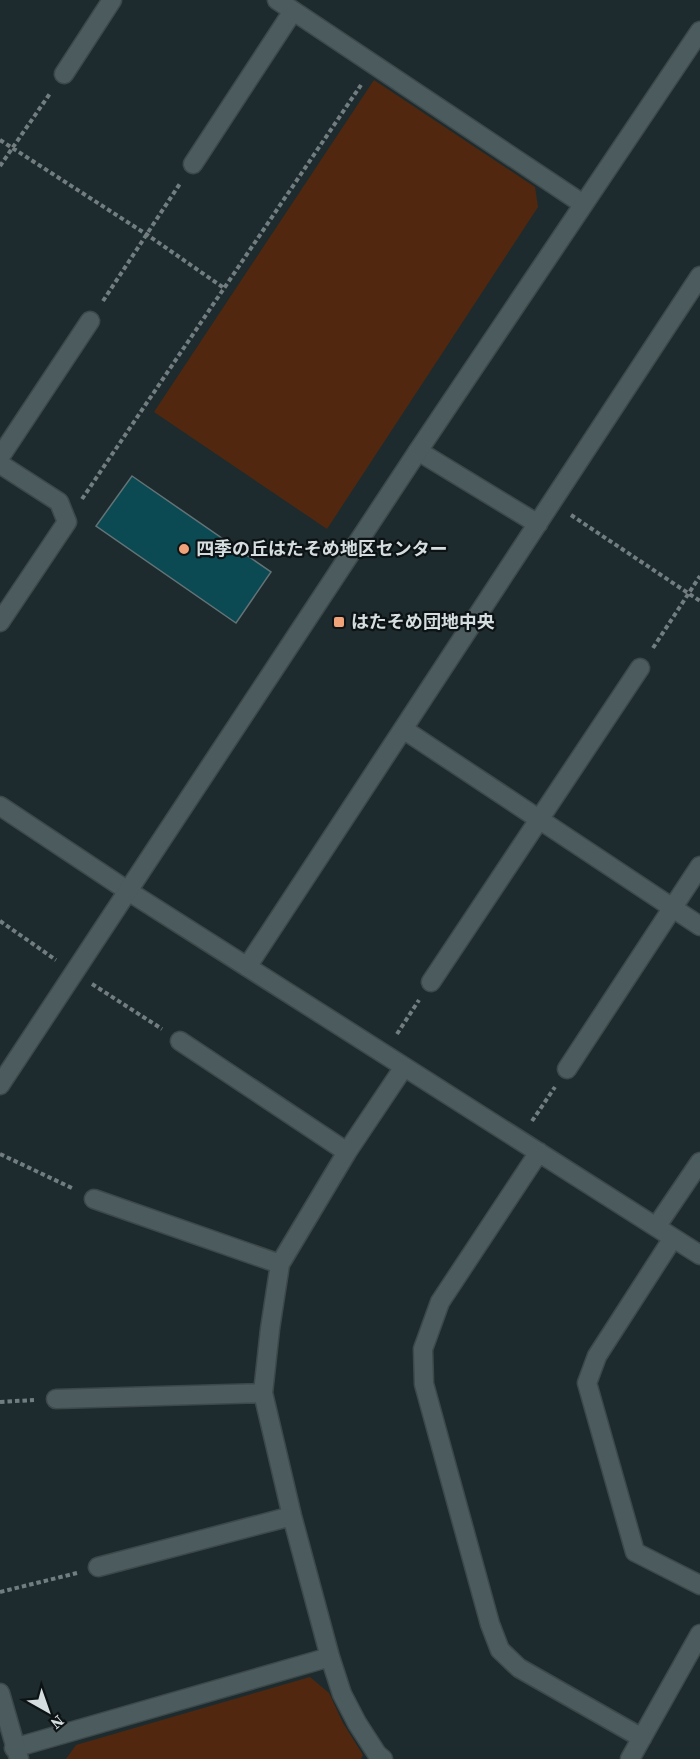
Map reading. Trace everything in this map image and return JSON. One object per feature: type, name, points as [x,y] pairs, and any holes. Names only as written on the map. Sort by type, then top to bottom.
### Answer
[{"type":"street","points":[[64,74],[112,0]]},
{"type":"street","points":[[277,0],[583,204]]},
{"type":"street","points":[[193,164],[293,10]]},
{"type":"street","points":[[0,1085],[418,451],[700,32]]},
{"type":"street","points":[[247,967],[700,276]]},
{"type":"street","points":[[0,457],[90,321]]},
{"type":"street","points":[[418,451],[538,524]]},
{"type":"street","points":[[0,464],[59,502],[67,522],[0,622]]},
{"type":"street","points":[[431,982],[640,668]]},
{"type":"street","points":[[403,729],[700,926]]},
{"type":"street","points":[[0,806],[128,891],[700,1255]]},
{"type":"street","points":[[567,1069],[700,866]]},
{"type":"street","points":[[180,1041],[347,1152]]},
{"type":"street","points":[[383,1759],[377,1754],[347,1704],[330,1657],[292,1516],[263,1394],[280,1264],[347,1152],[404,1067]]},
{"type":"street","points":[[538,1152],[440,1302],[423,1348],[423,1384],[490,1624],[500,1650],[519,1668],[642,1738]]},
{"type":"street","points":[[656,1227],[700,1162]]},
{"type":"street","points":[[94,1199],[280,1264]]},
{"type":"street","points":[[673,1238],[597,1356],[587,1383],[635,1552],[700,1585]]},
{"type":"street","points":[[56,1399],[263,1394]]},
{"type":"street","points":[[98,1567],[292,1516]]},
{"type":"street","points":[[630,1759],[700,1634]]},
{"type":"street","points":[[0,1693],[16,1753],[330,1657]]},
{"type":"path","points":[[67,522],[375,64]]},
{"type":"path","points":[[0,166],[64,74]]},
{"type":"path","points":[[0,140],[146,234],[224,288]]},
{"type":"path","points":[[90,321],[193,164]]},
{"type":"path","points":[[552,503],[700,601]]},
{"type":"path","points":[[640,668],[700,576]]},
{"type":"path","points":[[0,921],[180,1041]]},
{"type":"path","points":[[383,1054],[431,982]]},
{"type":"path","points":[[519,1140],[567,1069]]},
{"type":"path","points":[[0,1154],[94,1199]]},
{"type":"path","points":[[0,1402],[56,1399]]},
{"type":"path","points":[[0,1592],[98,1567]]},
{"type":"shaded area","points":[[374,80],[535,187],[538,207],[327,529],[154,412]]},
{"type":"shaded area","points":[[310,1677],[329,1693],[343,1723],[363,1755],[361,1759],[66,1759],[76,1745]]},
{"type":"building","name":"四季の丘はたそめ地区センター","points":[[132,476],[271,572],[236,623],[96,526]]},
{"type":"place","name":"四季の丘はたそめ地区センター","points":[[184,549]]},
{"type":"place","name":"はたそめ団地中央","points":[[339,622]]}]
